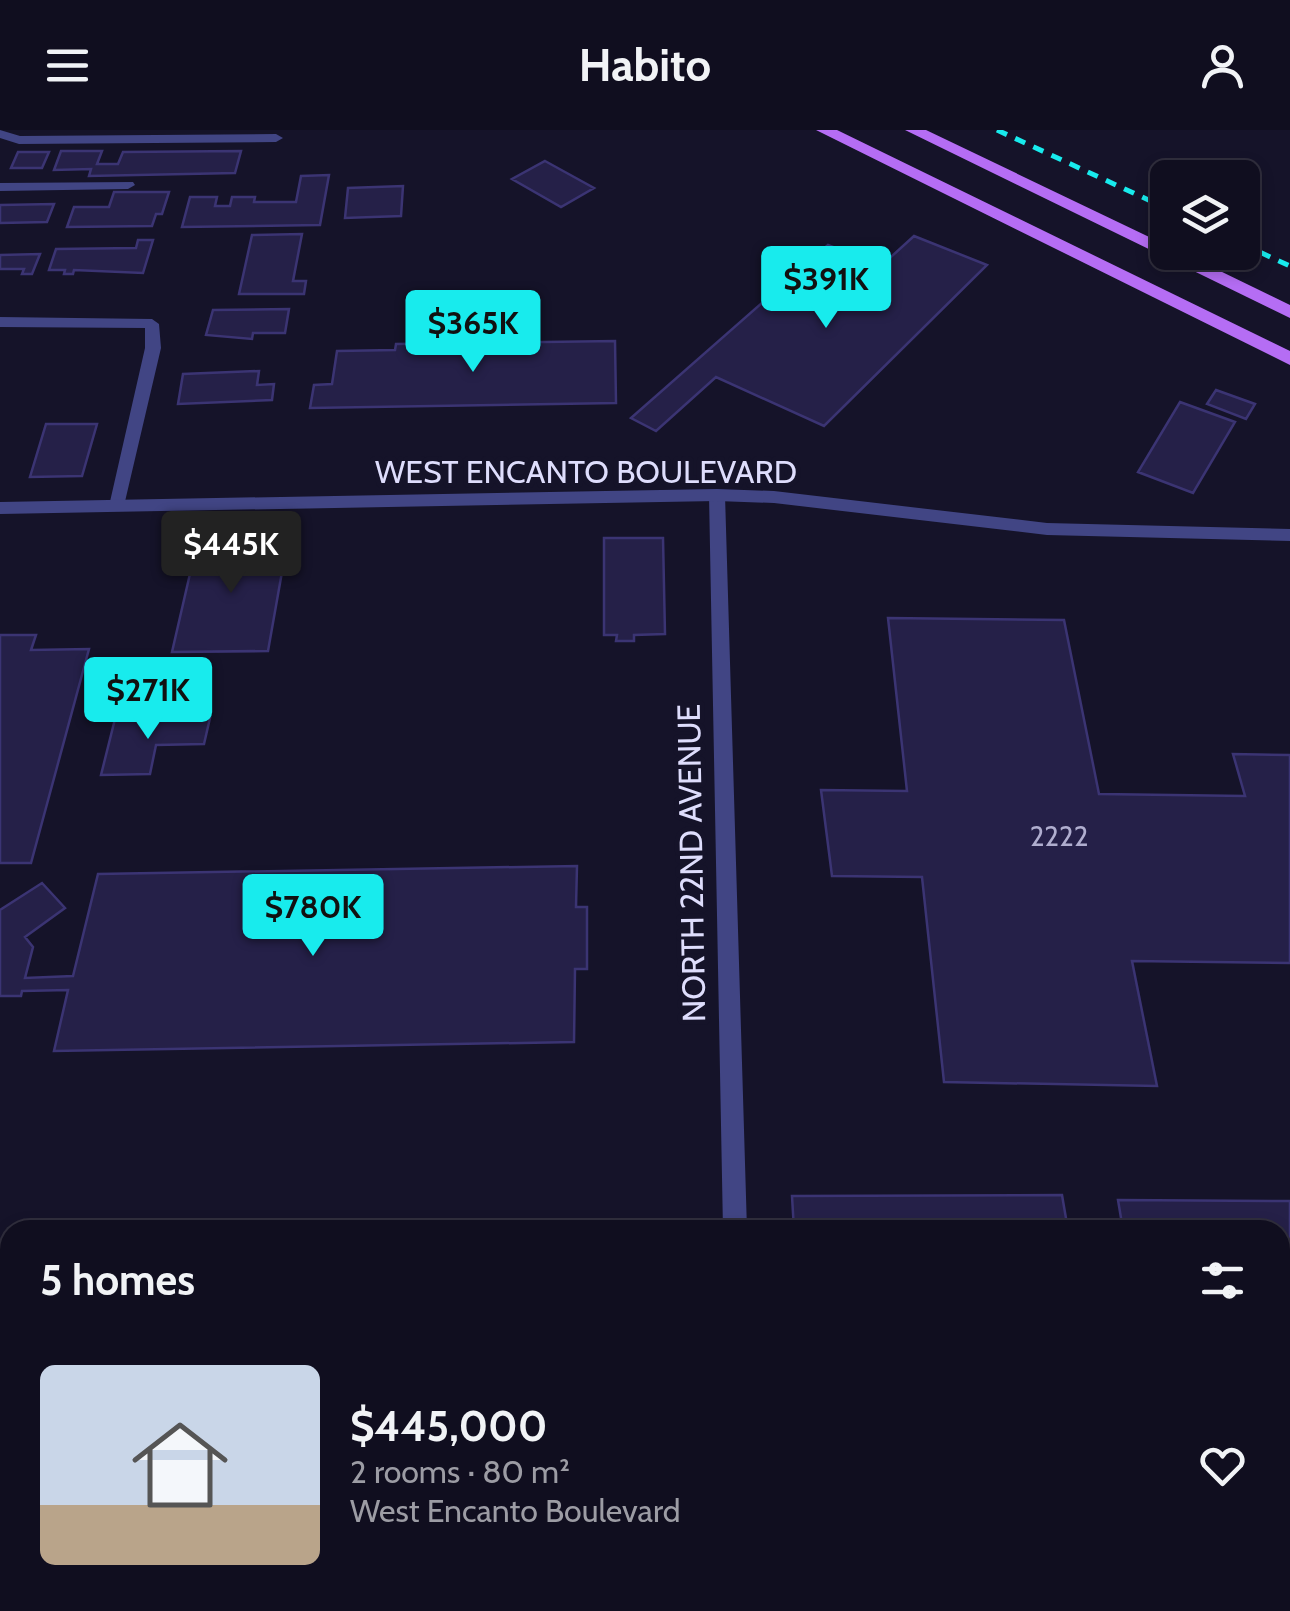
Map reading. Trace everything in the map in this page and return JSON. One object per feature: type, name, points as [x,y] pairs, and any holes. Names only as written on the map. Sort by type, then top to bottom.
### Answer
[{"type":"main road","points":[[824,130],[973,180],[1290,312]]},
{"type":"main road","points":[[912,130],[973,180],[1290,359]]},
{"type":"street","points":[[0,134],[18,140],[276,138]]},
{"type":"street","points":[[0,186],[128,185]]},
{"type":"street","points":[[0,322],[152,324],[153,348],[117,506]]},
{"type":"street","name":"WEST ENCANTO BOULEVARD","points":[[0,508],[717,495],[774,497],[1048,529],[1290,535]]},
{"type":"street","name":"NORTH 22ND AVENUE","points":[[717,495],[734,1220]]},
{"type":"building","points":[[61,151],[102,151],[97,164],[118,164],[123,152],[241,151],[235,173],[89,176],[91,169],[54,170]]},
{"type":"building","points":[[18,152],[49,152],[42,168],[11,168]]},
{"type":"building","points":[[545,161],[594,188],[561,207],[512,179]]},
{"type":"building","points":[[329,175],[320,225],[182,227],[190,197],[217,197],[215,206],[230,206],[232,197],[255,197],[254,202],[296,202],[301,176]]},
{"type":"building","points":[[403,186],[401,216],[345,218],[348,188]]},
{"type":"building","points":[[114,192],[169,192],[162,214],[156,214],[152,226],[67,227],[74,207],[109,207]]},
{"type":"building","points":[[54,204],[47,222],[0,223],[0,205]]},
{"type":"building","points":[[302,234],[293,281],[306,281],[304,294],[239,294],[252,235]]},
{"type":"building","points":[[914,236],[987,265],[824,426],[716,377],[656,431],[631,418],[828,245],[881,266]]},
{"type":"building","points":[[138,240],[153,240],[143,273],[74,270],[73,274],[64,274],[65,270],[49,270],[56,249],[136,248]]},
{"type":"building","points":[[40,254],[32,274],[22,274],[24,269],[0,269],[0,255]]},
{"type":"building","points":[[289,309],[285,333],[253,333],[252,339],[206,335],[213,310]]},
{"type":"building","points":[[615,341],[616,403],[310,408],[314,385],[332,384],[337,351],[395,350],[396,344]]},
{"type":"building","points":[[259,371],[257,385],[274,384],[272,400],[178,404],[183,374]]},
{"type":"building","points":[[1216,390],[1255,404],[1246,419],[1207,404]]},
{"type":"building","points":[[1180,402],[1235,422],[1193,493],[1138,472]]},
{"type":"building","points":[[46,424],[97,424],[82,476],[30,477]]},
{"type":"building","points":[[288,538],[268,651],[172,652],[198,539]]},
{"type":"building","points":[[604,538],[663,538],[665,634],[634,635],[634,641],[616,641],[617,635],[604,635]]},
{"type":"building","points":[[888,618],[1064,620],[1099,794],[1245,796],[1233,754],[1290,755],[1290,963],[1132,961],[1157,1086],[944,1082],[922,877],[832,876],[821,790],[907,791]]},
{"type":"building","points":[[0,635],[36,635],[31,650],[89,649],[31,863],[0,863]]},
{"type":"building","points":[[210,718],[204,744],[156,745],[150,774],[101,775],[115,719]]},
{"type":"building","points":[[577,866],[576,907],[587,907],[587,969],[575,969],[574,1042],[54,1051],[68,990],[22,991],[21,996],[0,996],[0,910],[42,883],[65,908],[25,937],[33,947],[25,978],[73,976],[98,874]]},
{"type":"building","points":[[1062,1195],[1066,1220],[793,1220],[792,1196]]},
{"type":"building","points":[[1118,1200],[1290,1201],[1290,1220],[1121,1220]]},
{"type":"railway","points":[[997,130],[1150,201]]},
{"type":"railway","points":[[1260,252],[1290,266]]}]
